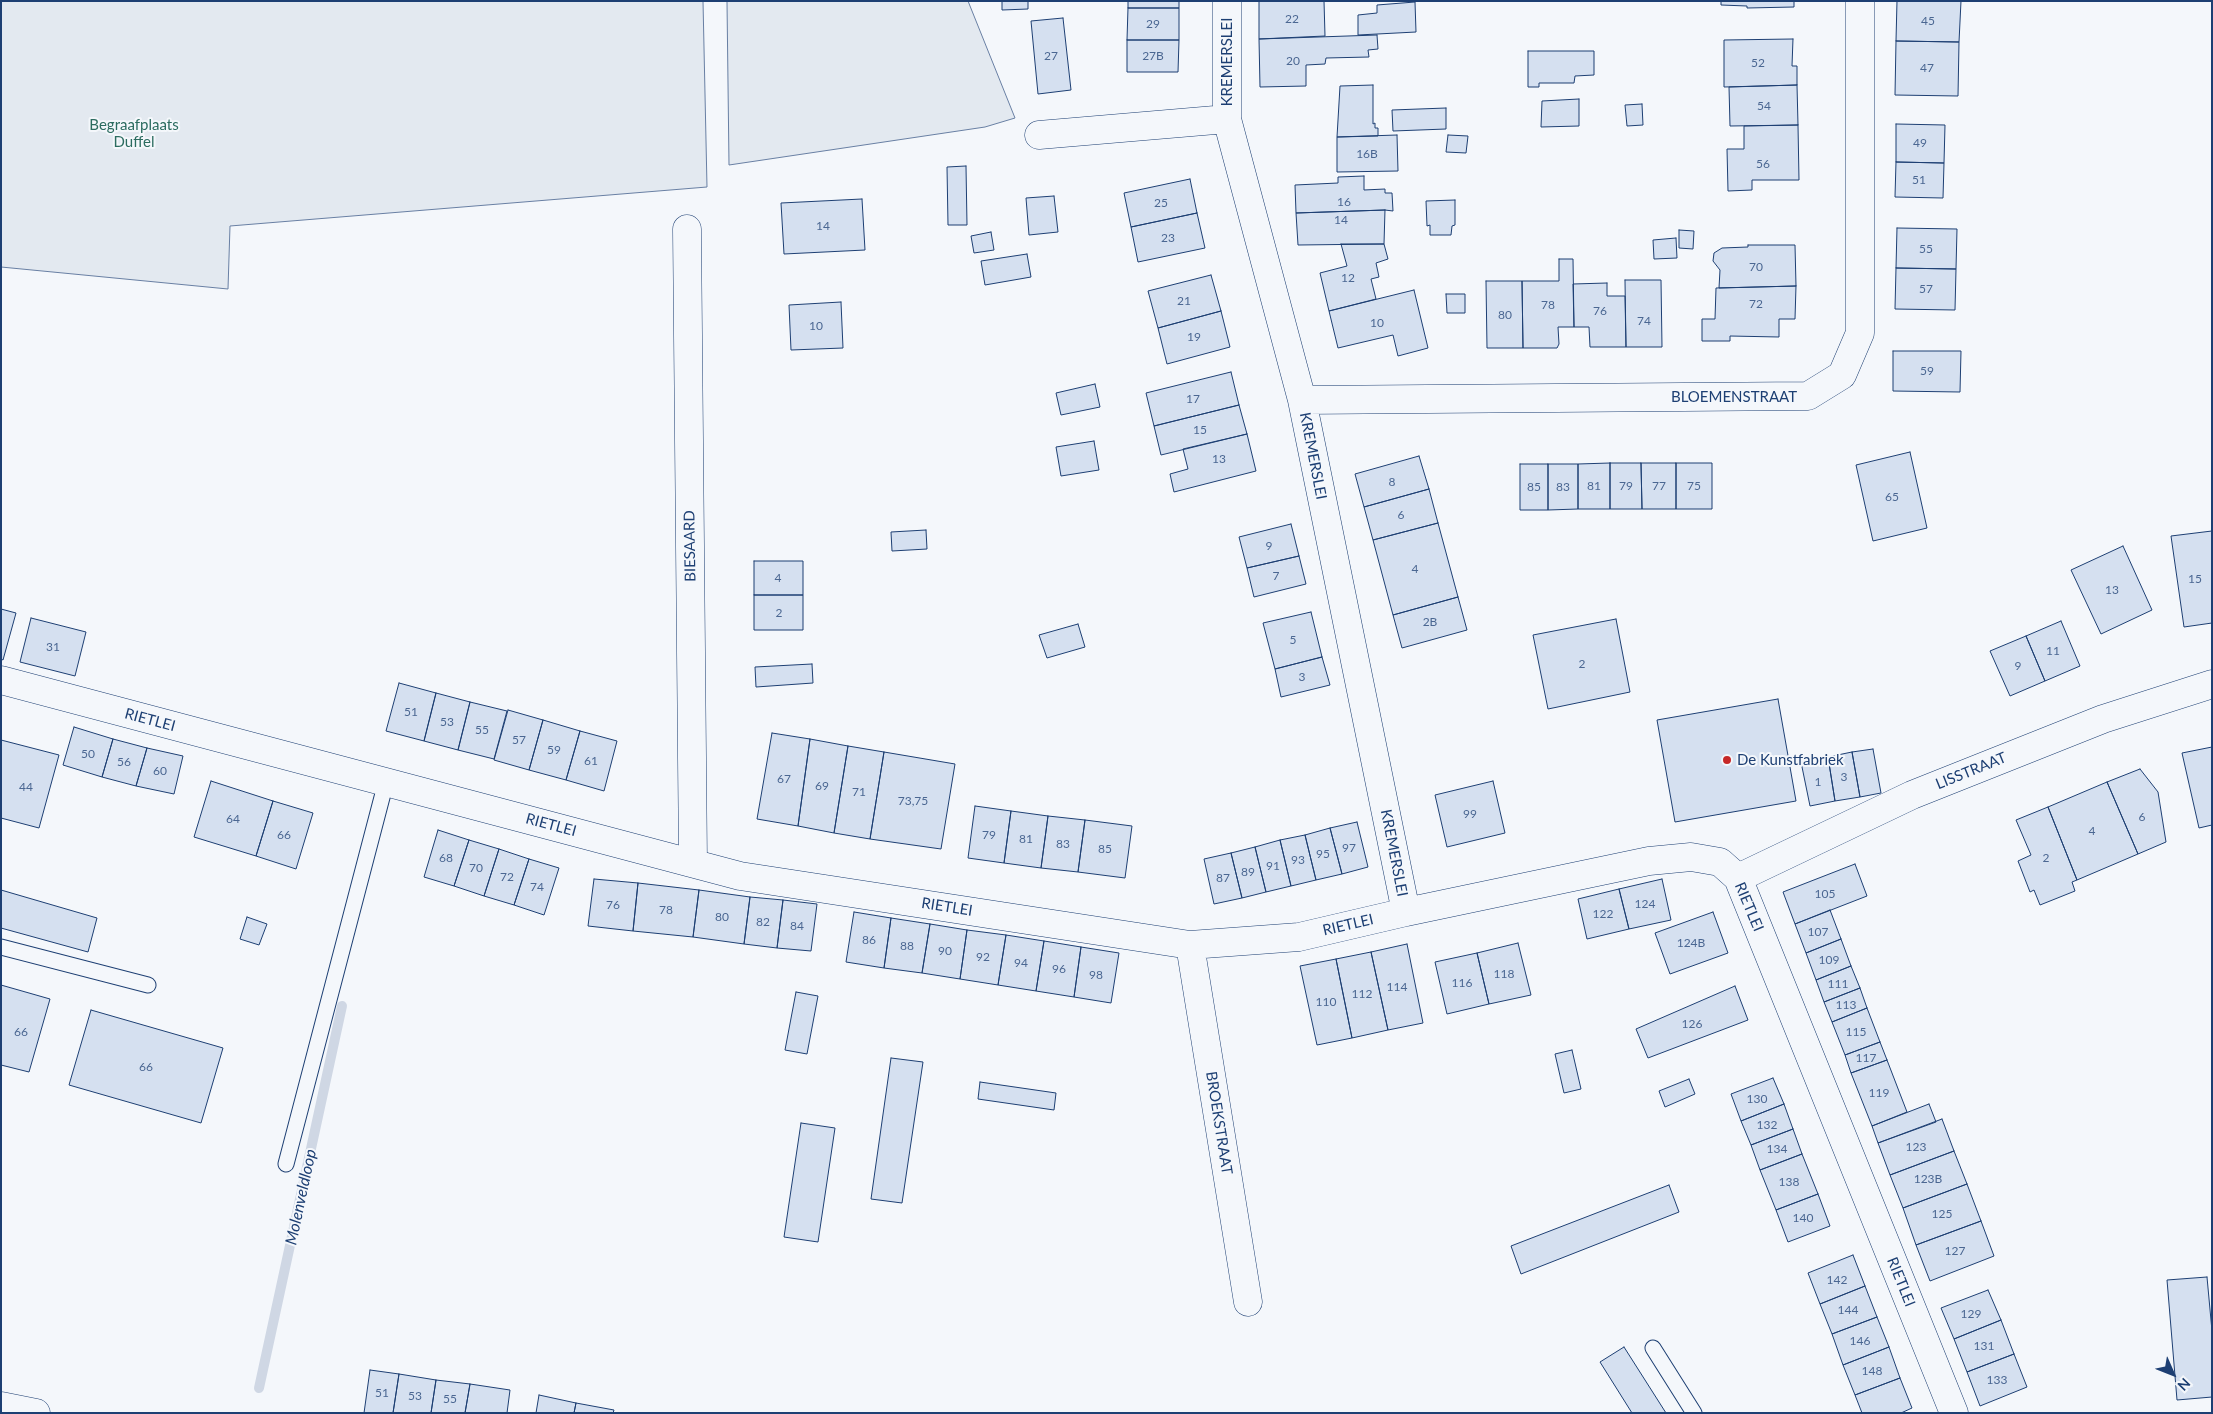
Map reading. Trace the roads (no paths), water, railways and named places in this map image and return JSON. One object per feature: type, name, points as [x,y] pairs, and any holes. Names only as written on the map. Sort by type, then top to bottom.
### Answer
[{"type":"street","name":"KREMERSLEI","points":[[1227,1],[1227,119],[1302,400],[1406,912]]},
{"type":"street","name":"BLOEMENSTRAAT","points":[[1302,400],[1808,396],[1842,375],[1860,333],[1860,1]]},
{"type":"street","points":[[1039,135],[1227,119]]},
{"type":"street","name":"BIESAARD","points":[[687,229],[693,862]]},
{"type":"street","name":"RIETLEI","points":[[1,680],[740,876],[1190,945],[1299,937],[1406,912],[1649,861],[1691,857],[1720,862],[1738,878],[1954,1413]]},
{"type":"street","name":"LISSTRAAT","points":[[1738,878],[1912,795],[2102,719],[2212,684]]},
{"type":"street","name":"BROEKSTRAAT","points":[[1190,945],[1248,1302]]},
{"type":"lane","points":[[286,1164],[386,782]]},
{"type":"lane","points":[[1,947],[148,985]]},
{"type":"lane","points":[[1653,1348],[1694,1413]]},
{"type":"waterway","name":"Molenveldloop","points":[[259,1388],[342,1006]]},
{"type":"place","name":"De Kunstfabriek","points":[[1727,760]]},
{"type":"park label","name":"Begraafplaats Duffel","points":[[134,134]]}]
